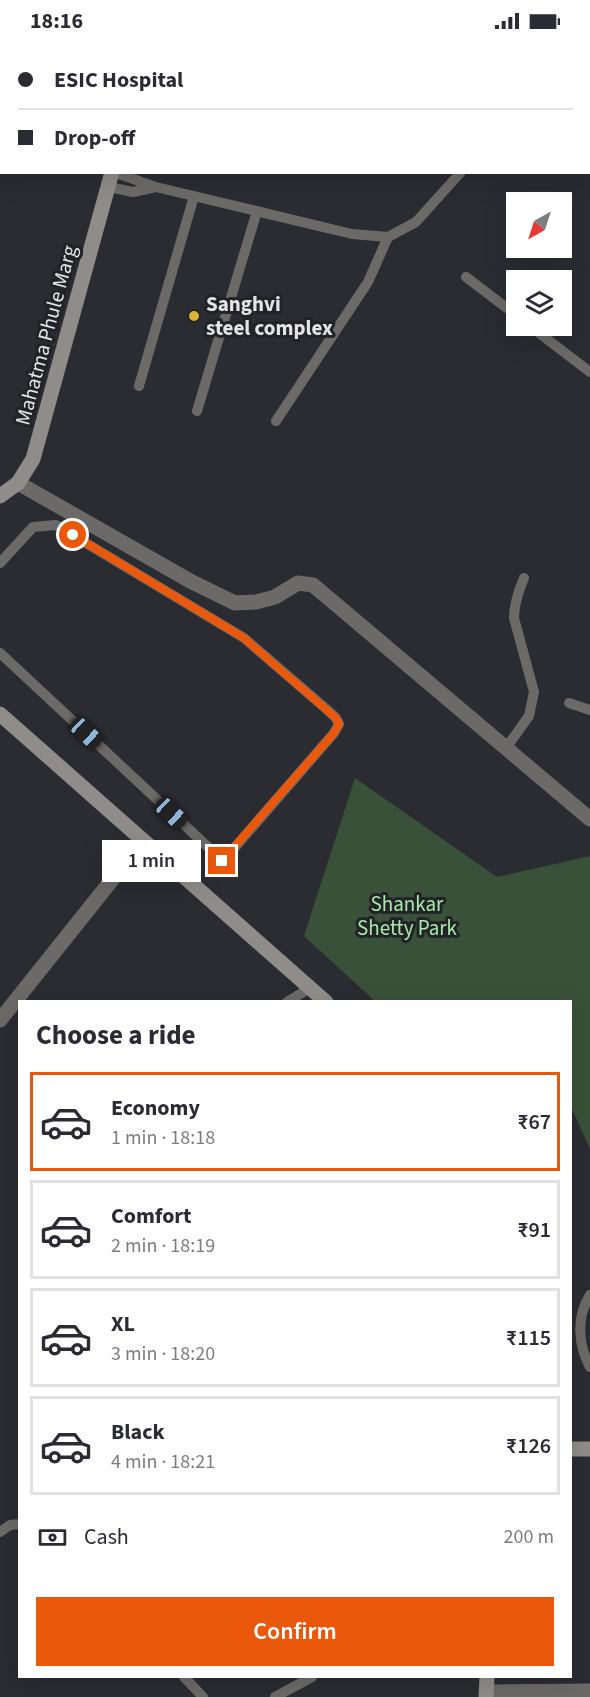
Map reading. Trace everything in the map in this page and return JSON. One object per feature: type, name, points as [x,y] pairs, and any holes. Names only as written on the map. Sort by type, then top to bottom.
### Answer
[{"type":"street","name":"Mahatma Phule Marg","points":[[0,496],[18,483],[33,459],[111,177]]},
{"type":"street","points":[[18,483],[192,582],[236,603],[256,602],[275,597],[286,588],[298,583],[313,585],[590,819]]},
{"type":"street","points":[[0,714],[324,1000]]},
{"type":"street","points":[[0,1020],[143,842]]},
{"type":"street","points":[[572,1449],[590,1449]]},
{"type":"street","points":[[487,1689],[590,1691]]},
{"type":"lane","points":[[111,177],[133,192],[156,187],[352,234],[388,237],[416,222],[459,174]]},
{"type":"lane","points":[[139,386],[194,196]]},
{"type":"lane","points":[[196,411],[257,211]]},
{"type":"lane","points":[[276,421],[368,282],[388,237]]},
{"type":"lane","points":[[466,277],[506,307]]},
{"type":"lane","points":[[543,336],[590,372]]},
{"type":"lane","points":[[0,563],[33,527],[56,525],[244,638],[336,718],[339,724],[334,733],[222,861],[0,653]]},
{"type":"lane","points":[[506,748],[528,716],[534,692],[514,618],[518,591],[524,578]]},
{"type":"lane","points":[[569,703],[590,710]]},
{"type":"lane","points":[[290,1000],[310,988]]},
{"type":"lane","points":[[590,1296],[585,1303],[581,1319],[580,1338],[590,1366]]},
{"type":"lane","points":[[0,1532],[9,1525],[18,1524]]},
{"type":"lane","points":[[184,1678],[203,1697]]},
{"type":"lane","points":[[275,1697],[310,1678]]},
{"type":"green space","name":"Shankar Shetty Park","points":[[355,778],[497,877],[590,856],[590,1149],[572,1109],[572,1000],[374,1000],[304,936]]},
{"type":"place","name":"Sanghvi steel complex","points":[[194,316]]},
{"type":"route","points":[[73,535],[244,638],[336,718],[339,724],[334,733],[222,861]]}]
